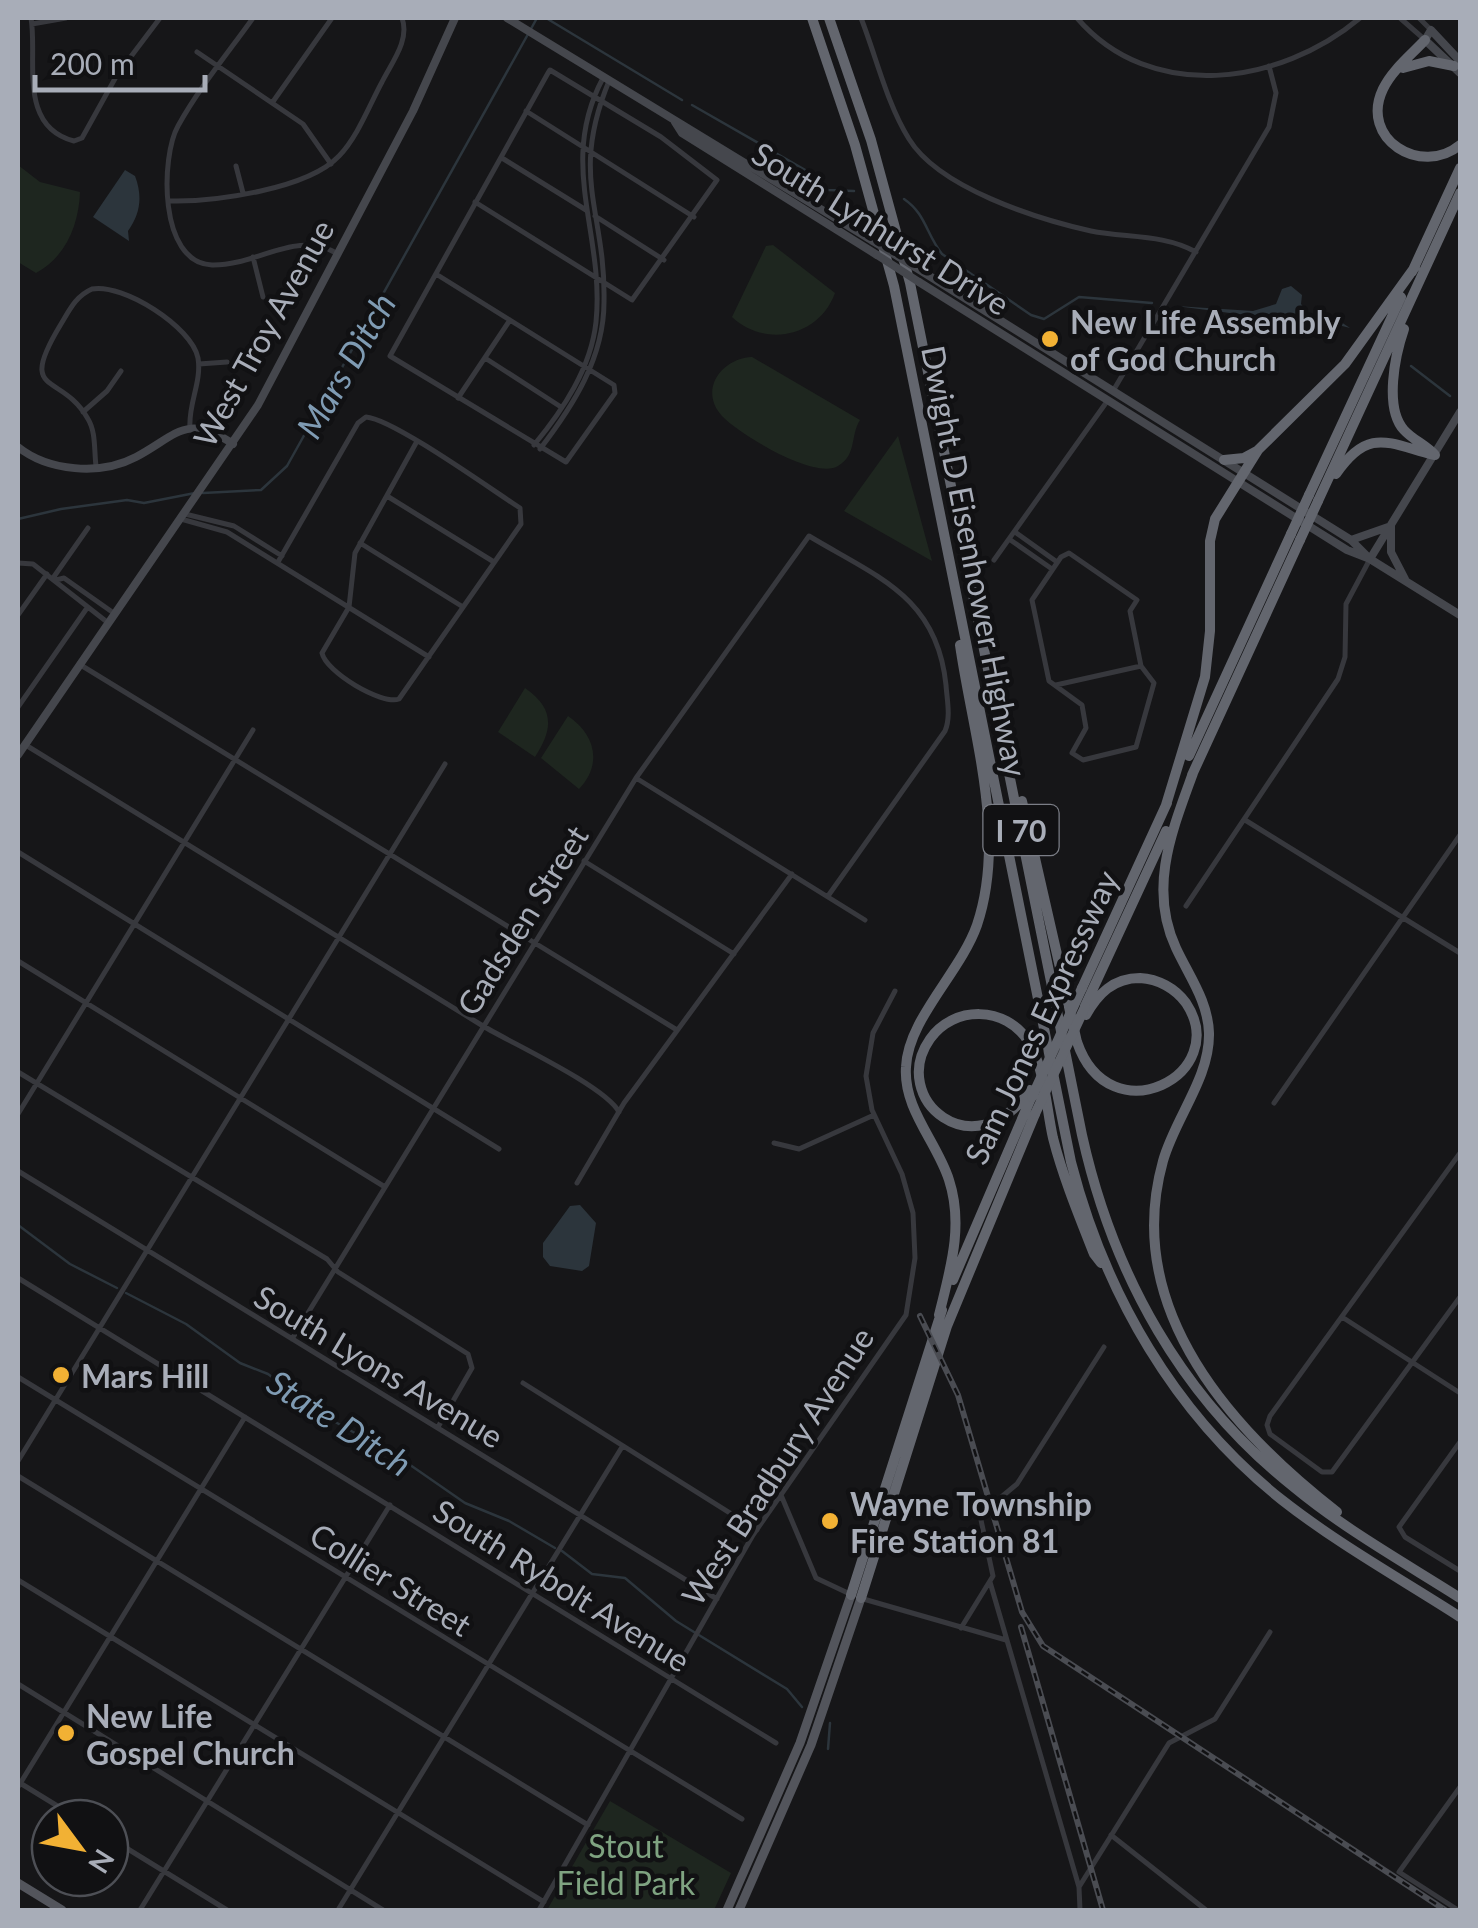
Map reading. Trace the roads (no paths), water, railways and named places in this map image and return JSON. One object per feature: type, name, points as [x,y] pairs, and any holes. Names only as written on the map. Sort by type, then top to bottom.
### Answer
[{"type":"highway","name":"Dwight D Eisenhower Highway","points":[[812,18],[882,236],[1072,1162],[1108,1270],[1160,1367],[1229,1451],[1298,1512],[1460,1618]]},
{"type":"highway","name":"Dwight D Eisenhower Highway","points":[[829,18],[871,140],[910,283],[1090,1168],[1129,1279],[1179,1366],[1237,1436],[1310,1500],[1460,1598]]},
{"type":"highway","points":[[1428,35],[1383,89],[1381,127],[1393,145],[1411,156],[1431,159],[1460,145]]},
{"type":"highway","points":[[1393,74],[1421,62],[1458,66]]},
{"type":"highway","name":"Sam Jones Expressway","points":[[856,1596],[940,1316],[978,1214],[1166,805],[1314,498],[1460,168]]},
{"type":"highway","name":"Sam Jones Expressway","points":[[1314,498],[1460,193]]},
{"type":"highway","points":[[1224,460],[1244,458],[1258,450],[1345,364],[1415,267]]},
{"type":"highway","points":[[1418,285],[1398,351],[1396,413],[1404,430],[1434,456]]},
{"type":"highway","points":[[1314,498],[1351,455],[1369,444],[1400,442],[1434,456]]},
{"type":"highway","points":[[1166,805],[1205,678],[1211,529],[1258,450]]},
{"type":"highway","name":"Sam Jones Expressway","points":[[856,1596],[952,1309],[1035,1114],[1086,1011],[1296,537]]},
{"type":"highway","points":[[940,1316],[955,1245],[954,1199],[943,1164],[910,1098],[906,1061],[916,1030],[970,941],[982,907],[989,856],[955,582]]},
{"type":"highway","points":[[1002,737],[1017,776],[1083,1058],[1107,1083],[1142,1092],[1174,1079],[1193,1052],[1195,1028],[1190,1010],[1177,993],[1159,982],[1134,978],[1116,983],[1086,1011]]},
{"type":"highway","points":[[1193,773],[1167,845],[1162,887],[1170,935],[1204,1006],[1209,1038],[1205,1062],[1173,1133],[1158,1187],[1155,1246],[1163,1290],[1182,1341],[1226,1406],[1290,1474],[1380,1547]]},
{"type":"highway","points":[[1031,1094],[1004,1120],[985,1127],[962,1126],[938,1114],[927,1099],[920,1076],[922,1055],[935,1032],[966,1015],[995,1016],[1024,1034],[1036,1058],[1054,1141],[1078,1214],[1094,1254],[1108,1270]]},
{"type":"main road","name":"West Troy Avenue","points":[[20,748],[233,444],[430,78],[455,18]]},
{"type":"main road","name":"South Lynhurst Drive","points":[[507,18],[675,122],[688,124],[1224,460],[1242,478],[1347,550],[1370,559],[1460,614]]},
{"type":"main road","points":[[1428,35],[1458,66]]},
{"type":"main road","name":"South Lynhurst Drive","points":[[675,122],[682,133],[876,255],[1108,400],[1350,540],[1370,559]]},
{"type":"main road","points":[[1370,559],[1460,412]]},
{"type":"main road","points":[[20,452],[55,466],[96,466],[131,460],[170,434],[190,428],[212,431],[233,444]]},
{"type":"main road","points":[[1350,540],[1391,526]]},
{"type":"main road","points":[[1391,526],[1390,552],[1406,580]]},
{"type":"main road","name":"Sam Jones Expressway","points":[[727,1910],[800,1743],[856,1596]]},
{"type":"main road","name":"Sam Jones Expressway","points":[[739,1910],[811,1744],[856,1596]]},
{"type":"main road","points":[[18,1883],[62,1910]]},
{"type":"street","points":[[66,18],[31,21],[30,84],[44,117],[67,139],[82,138],[117,74],[160,18]]},
{"type":"street","points":[[253,18],[174,134],[171,232],[189,256],[213,265],[313,242],[338,254]]},
{"type":"street","points":[[272,103],[332,18]]},
{"type":"street","points":[[170,202],[205,202],[311,175],[331,164],[351,140],[402,42],[402,18]]},
{"type":"street","points":[[861,18],[905,133],[933,165],[991,198],[1045,219],[1108,234],[1168,240],[1196,252]]},
{"type":"street","points":[[1077,18],[1116,52],[1161,72],[1206,77],[1269,66],[1322,44],[1360,18]]},
{"type":"street","points":[[1400,18],[1428,35]]},
{"type":"street","points":[[1419,18],[1428,35]]},
{"type":"street","points":[[197,52],[307,128],[331,164]]},
{"type":"street","points":[[994,560],[1108,400],[1272,122],[1276,94],[1269,66]]},
{"type":"street","points":[[436,274],[616,389],[565,462],[390,356],[475,202],[526,111],[552,70],[688,156],[717,181],[633,300],[475,202]]},
{"type":"street","points":[[587,367],[596,326],[597,278],[585,210],[582,147],[594,94],[606,80]]},
{"type":"street","points":[[537,447],[565,409],[600,335],[604,284],[592,215],[589,151],[606,80]]},
{"type":"street","points":[[526,111],[694,218]]},
{"type":"street","points":[[500,157],[664,260]]},
{"type":"street","points":[[236,166],[243,193]]},
{"type":"street","points":[[252,257],[263,297]]},
{"type":"street","points":[[94,279],[96,288]]},
{"type":"street","points":[[96,466],[92,428],[83,412],[49,385],[41,360],[75,301],[96,288],[116,289],[185,332],[199,364],[189,407],[190,428]]},
{"type":"street","points":[[458,398],[510,320]]},
{"type":"street","points":[[484,358],[565,409]]},
{"type":"street","points":[[199,364],[226,362]]},
{"type":"street","points":[[83,412],[107,391],[121,371]]},
{"type":"street","points":[[280,559],[358,423],[366,417],[416,443],[517,506],[523,514],[494,562],[393,702],[328,665],[322,657],[349,607],[354,554],[416,443]]},
{"type":"street","points":[[387,496],[494,562]]},
{"type":"street","points":[[183,516],[227,532],[280,559],[429,657]]},
{"type":"street","points":[[18,615],[88,528]]},
{"type":"street","points":[[1015,532],[1057,562]]},
{"type":"street","name":"Gadsden Street","points":[[292,1340],[636,778],[809,536],[902,593],[921,612],[939,648],[947,727],[828,896]]},
{"type":"street","points":[[1009,540],[1052,569]]},
{"type":"street","points":[[360,543],[463,607]]},
{"type":"street","points":[[1065,554],[1074,554],[1136,598],[1130,611],[1141,666],[1154,683],[1136,748],[1083,760],[1072,753],[1086,728],[1082,705],[1049,680],[1032,598],[1057,562],[1065,554]]},
{"type":"street","points":[[1186,906],[1338,679],[1345,657],[1346,604],[1370,559]]},
{"type":"street","points":[[18,564],[29,562],[52,577],[64,578],[115,614]]},
{"type":"street","points":[[52,577],[57,587],[108,623]]},
{"type":"street","points":[[18,708],[87,608]]},
{"type":"street","points":[[79,664],[677,1030]]},
{"type":"street","points":[[1054,685],[1141,666]]},
{"type":"street","points":[[18,1114],[253,730]]},
{"type":"street","points":[[20,748],[568,1074],[620,1112]]},
{"type":"street","points":[[18,1461],[445,764]]},
{"type":"street","points":[[636,778],[865,920]]},
{"type":"street","points":[[1245,820],[1460,954]]},
{"type":"street","points":[[1274,1103],[1460,835]]},
{"type":"street","points":[[18,852],[499,1149]]},
{"type":"street","points":[[584,861],[734,954]]},
{"type":"street","points":[[577,1182],[677,1030],[792,874]]},
{"type":"street","points":[[18,962],[385,1186]]},
{"type":"street","name":"West Bradbury Avenue","points":[[540,1910],[757,1530],[903,1322],[915,1244],[911,1202],[874,1115],[866,1065],[878,1022],[895,991]]},
{"type":"street","points":[[18,1072],[327,1259],[334,1268],[473,1361],[437,1428]]},
{"type":"street","points":[[774,1143],[799,1150],[874,1115]]},
{"type":"street","points":[[1460,1154],[1266,1426],[1270,1434],[1326,1473],[1338,1465],[1460,1298]]},
{"type":"street","name":"South Lyons Avenue","points":[[18,1171],[717,1598]]},
{"type":"street","name":"South Rybolt Avenue","points":[[18,1278],[776,1743]]},
{"type":"street","points":[[1342,1317],[1460,1393]]},
{"type":"street","points":[[960,1628],[994,1570],[981,1520],[990,1506],[1018,1484],[1104,1348]]},
{"type":"street","name":"Collier Street","points":[[18,1377],[742,1819]]},
{"type":"street","points":[[523,1383],[757,1530]]},
{"type":"street","points":[[42,1798],[18,1784],[245,1417]]},
{"type":"street","points":[[1460,1442],[1399,1530],[1460,1571]]},
{"type":"street","points":[[338,1910],[622,1446]]},
{"type":"street","points":[[18,1476],[588,1825]]},
{"type":"street","points":[[781,1494],[818,1580],[856,1596],[1006,1640]]},
{"type":"street","points":[[140,1910],[390,1506]]},
{"type":"street","points":[[18,1580],[544,1902]]},
{"type":"street","points":[[990,1582],[1079,1887],[1080,1910]]},
{"type":"street","points":[[1079,1887],[1169,1743],[1215,1718],[1270,1632]]},
{"type":"street","points":[[18,1684],[383,1910]]},
{"type":"street","points":[[1458,1910],[1399,1872],[1460,1786]]},
{"type":"street","points":[[1111,1836],[1206,1910]]},
{"type":"street","points":[[130,1851],[227,1910]]},
{"type":"waterway","name":"Mars Ditch","points":[[203,493],[261,490],[287,466],[537,18]]},
{"type":"waterway","points":[[546,18],[682,100]]},
{"type":"waterway","points":[[692,105],[814,175],[828,190],[854,191]]},
{"type":"waterway","points":[[904,199],[917,211],[942,254],[1031,315],[1044,319],[1079,297],[1152,303]]},
{"type":"waterway","points":[[1411,366],[1450,396]]},
{"type":"waterway","name":"Mars Ditch","points":[[18,519],[61,509],[127,500],[144,503],[195,493]]},
{"type":"waterway","name":"State Ditch","points":[[18,1225],[70,1264],[117,1288]]},
{"type":"waterway","name":"State Ditch","points":[[126,1293],[186,1324],[240,1363],[268,1374],[321,1414],[403,1460],[465,1503],[509,1521],[555,1548]]},
{"type":"waterway","name":"State Ditch","points":[[562,1551],[592,1574],[625,1578],[676,1621],[787,1689],[802,1707]]},
{"type":"waterway","name":"State Ditch","points":[[828,1749],[830,1723]]},
{"type":"railway","points":[[920,1316],[958,1395],[1022,1612],[1043,1646],[1445,1910]]},
{"type":"railway","points":[[1021,1627],[1103,1910]]},
{"type":"place","name":"New Life Assembly of God Church","points":[[1050,339]]},
{"type":"place","name":"Mars Hill","points":[[61,1375]]},
{"type":"place","name":"Wayne Township Fire Station 81","points":[[830,1521]]},
{"type":"place","name":"New Life Gospel Church","points":[[66,1733]]},
{"type":"park label","name":"Stout Field Park","points":[[626,1864]]}]
